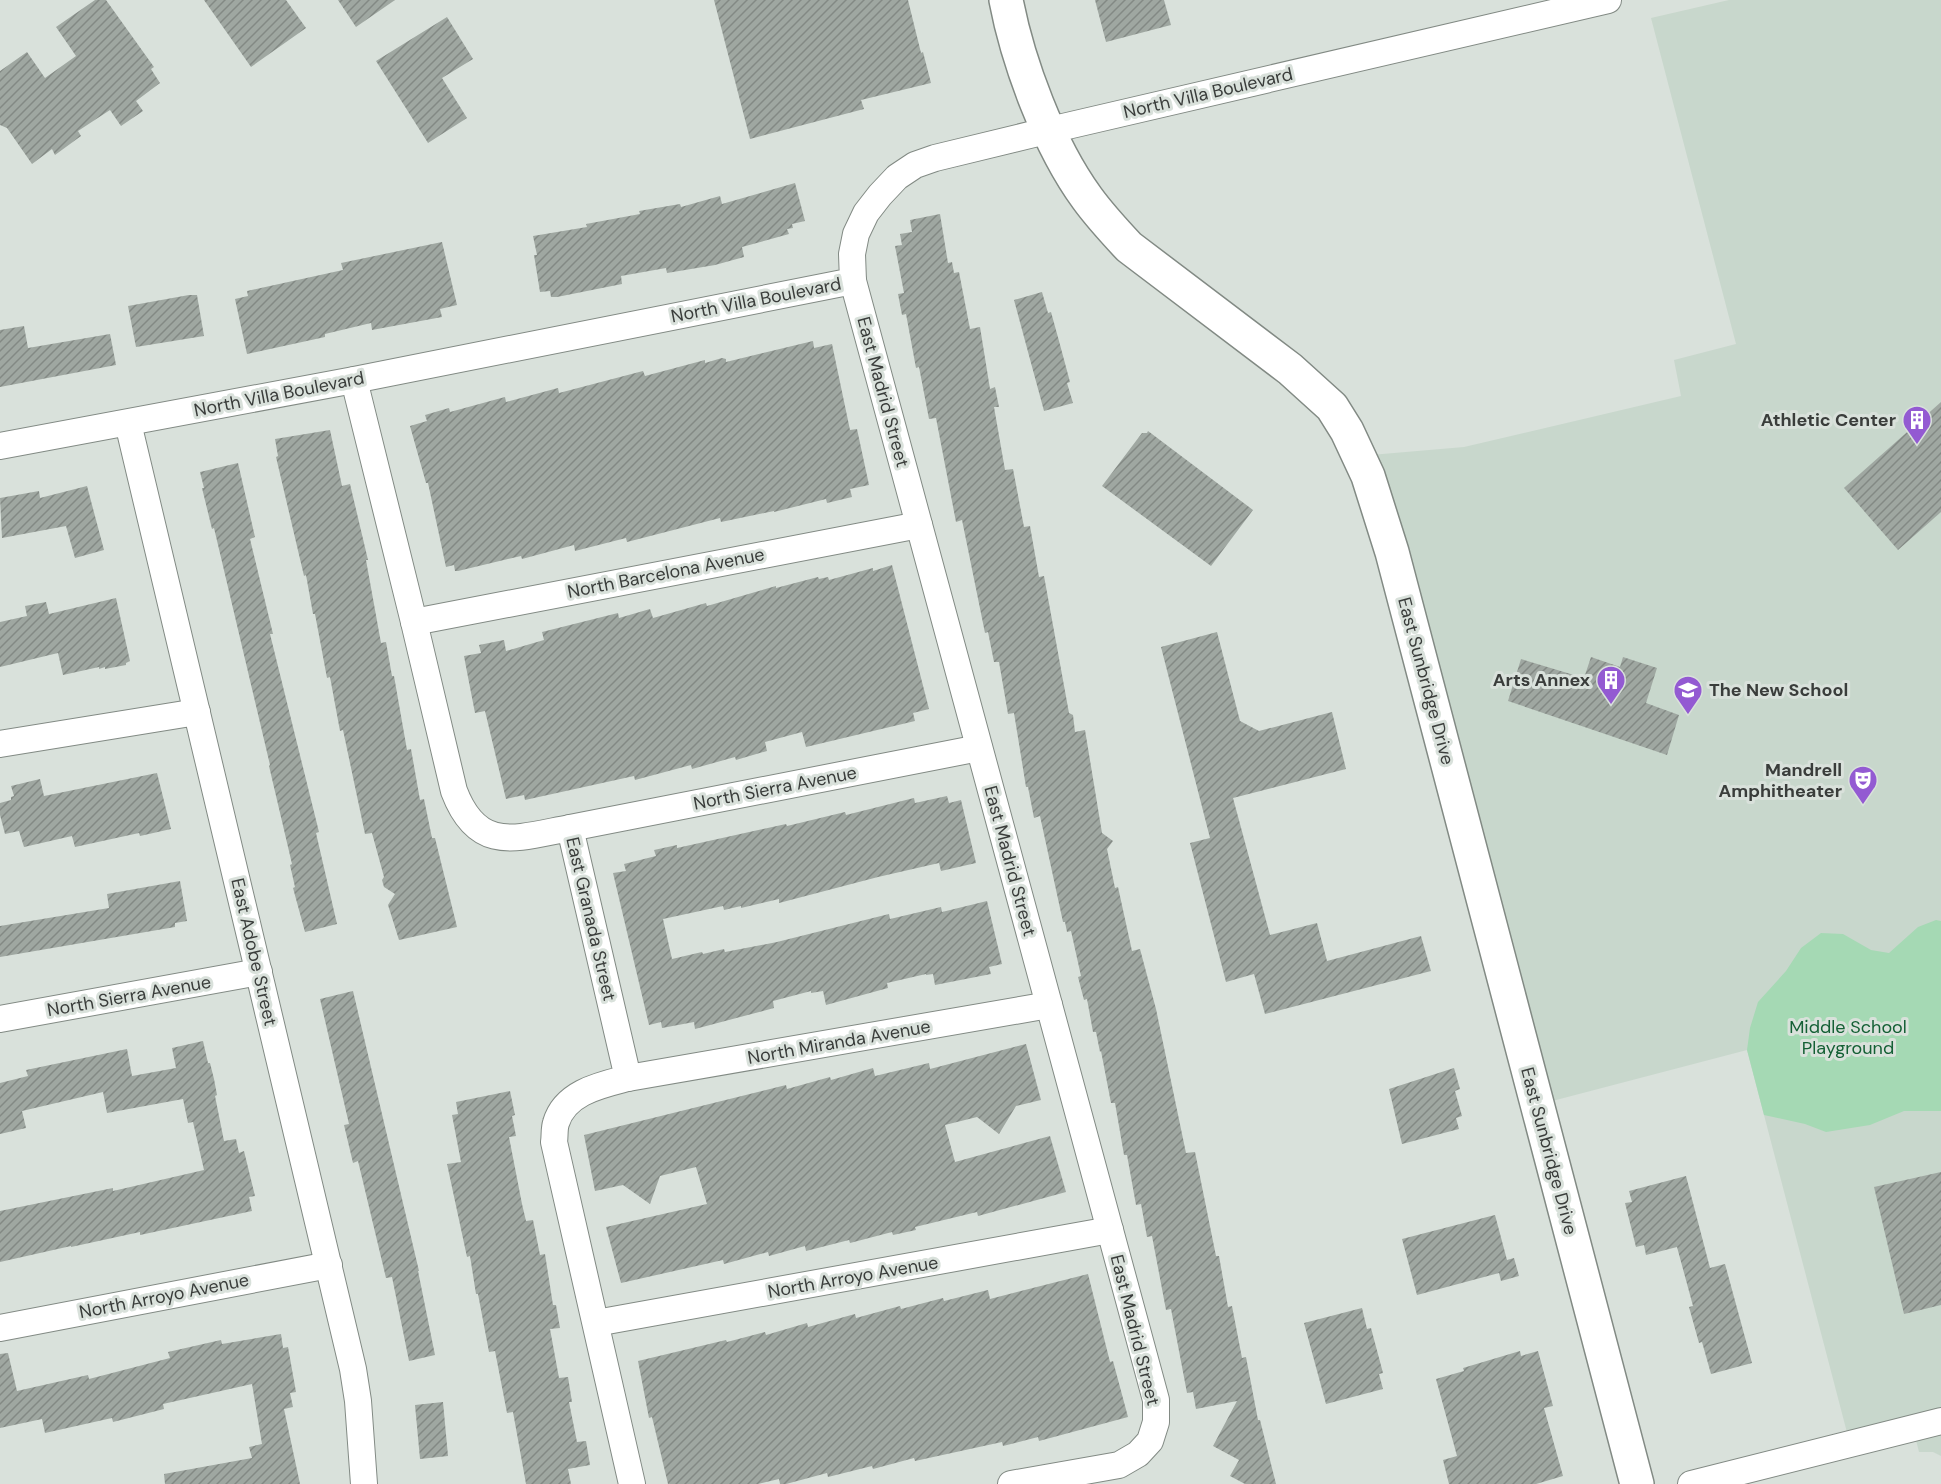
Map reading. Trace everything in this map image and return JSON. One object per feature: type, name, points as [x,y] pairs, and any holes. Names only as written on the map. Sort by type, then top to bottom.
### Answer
[{"type":"street","name":"East Sunbridge Drive","points":[[1006,0],[1018,51],[1031,88],[1067,165],[1085,196],[1129,247],[1150,265],[1290,369],[1332,407],[1347,431],[1368,476],[1387,531],[1637,1484]]},
{"type":"street","name":"North Villa Boulevard","points":[[0,446],[354,380],[853,281],[852,254],[856,234],[866,213],[897,177],[915,165],[1050,130],[1608,0]]},
{"type":"street","name":"East Madrid Street","points":[[853,281],[1156,1400],[1156,1422],[1150,1441],[1138,1455],[1119,1465],[1011,1484]]},
{"type":"street","name":"East Granada Street","points":[[354,380],[454,791],[461,810],[476,828],[494,837],[519,838],[570,828],[628,1078]]},
{"type":"street","name":"East Adobe Street","points":[[128,423],[353,1369],[358,1401],[364,1484]]},
{"type":"street","name":"North Barcelona Avenue","points":[[414,622],[919,525]]},
{"type":"street","points":[[0,744],[197,712]]},
{"type":"street","name":"North Sierra Avenue","points":[[570,828],[979,747]]},
{"type":"street","name":"North Sierra Avenue","points":[[0,1020],[259,972]]},
{"type":"street","name":"North Miranda Avenue","points":[[628,1078],[1049,1005]]},
{"type":"street","points":[[628,1078],[580,1093],[565,1107],[556,1123],[554,1142],[632,1484]]},
{"type":"street","name":"North Arroyo Avenue","points":[[596,1323],[1110,1230]]},
{"type":"street","name":"North Arroyo Avenue","points":[[0,1328],[329,1265]]},
{"type":"street","points":[[1691,1484],[1941,1421]]},
{"type":"shaded area","name":"The New School","points":[[1729,0],[1941,0],[1941,1456],[1933,1452],[1919,1452],[1913,1428],[1850,1444],[1747,1050],[1537,1105],[1359,456],[1464,447],[1681,396],[1674,360],[1736,344],[1651,18]]},
{"type":"green space","name":"Middle School Playground","points":[[1936,920],[1941,921],[1941,1111],[1904,1111],[1870,1125],[1826,1132],[1805,1124],[1764,1115],[1747,1050],[1750,1028],[1758,1002],[1786,971],[1801,948],[1821,933],[1843,934],[1871,950],[1889,953],[1918,927]]},
{"type":"building","points":[[95,0],[106,0],[154,67],[151,69],[160,83],[136,101],[143,111],[121,126],[110,110],[78,131],[81,136],[55,155],[52,149],[32,164],[7,128],[0,125],[0,71],[27,52],[45,78],[76,56],[56,27]]},
{"type":"building","points":[[204,0],[286,0],[306,28],[251,67]]},
{"type":"building","points":[[338,0],[395,0],[356,27]]},
{"type":"building","points":[[714,0],[908,0],[931,83],[861,100],[864,109],[750,139]]},
{"type":"building","points":[[1095,0],[1164,0],[1171,25],[1106,42]]},
{"type":"building","points":[[447,17],[473,59],[442,78],[467,118],[428,143],[376,61]]},
{"type":"building","points":[[795,183],[805,221],[792,224],[793,228],[787,229],[789,234],[742,247],[744,257],[715,265],[667,273],[666,268],[621,276],[622,284],[557,297],[551,297],[550,291],[540,292],[533,236],[587,227],[586,224],[640,214],[639,211],[680,204],[681,207],[720,196],[722,204]]},
{"type":"building","points":[[940,214],[948,263],[952,262],[954,273],[959,272],[970,329],[980,327],[990,389],[995,387],[999,407],[994,407],[1005,470],[1013,469],[1024,527],[1030,526],[1039,577],[1044,576],[1069,713],[1073,715],[1075,732],[1085,730],[1102,833],[1113,841],[1107,849],[1115,888],[1118,887],[1132,951],[1140,949],[1156,1009],[1186,1153],[1195,1152],[1216,1256],[1219,1256],[1228,1307],[1232,1306],[1242,1358],[1246,1357],[1258,1420],[1260,1420],[1276,1484],[1245,1484],[1230,1476],[1239,1460],[1213,1446],[1237,1401],[1196,1409],[1193,1392],[1187,1393],[1171,1309],[1166,1310],[1152,1236],[1147,1237],[1141,1204],[1136,1205],[1115,1103],[1111,1103],[1101,1051],[1096,1032],[1093,1032],[1087,999],[1084,1000],[1078,977],[1081,976],[1071,931],[1067,932],[1065,922],[1063,922],[1040,816],[1034,818],[1028,787],[1026,787],[1014,713],[1008,714],[999,662],[994,662],[988,632],[985,633],[962,520],[956,522],[936,418],[929,419],[906,314],[902,315],[898,294],[904,293],[895,246],[902,245],[900,234],[912,232],[910,220]]},
{"type":"building","points":[[442,242],[457,305],[440,309],[442,317],[372,330],[371,323],[325,334],[325,337],[247,354],[235,299],[248,296],[247,291],[343,270],[341,263]]},
{"type":"building","points":[[1042,292],[1048,313],[1051,312],[1070,382],[1067,383],[1073,403],[1044,411],[1014,300]]},
{"type":"building","points":[[197,295],[204,336],[136,347],[128,306]]},
{"type":"building","points":[[24,326],[28,348],[110,334],[116,365],[0,387],[0,330]]},
{"type":"building","points":[[813,341],[814,348],[832,344],[850,430],[857,429],[869,485],[850,489],[852,497],[827,503],[826,499],[721,522],[720,518],[627,542],[626,538],[575,551],[574,545],[522,559],[521,556],[458,571],[455,571],[454,565],[446,567],[428,483],[426,483],[410,426],[427,421],[425,415],[449,408],[450,412],[505,397],[506,402],[558,388],[559,393],[643,371],[645,376],[705,360],[705,363],[722,358],[726,359],[726,362]]},
{"type":"building","name":"Athletic Center","points":[[1941,402],[1941,512],[1898,550],[1844,488]]},
{"type":"building","points":[[330,430],[342,486],[350,484],[368,560],[366,560],[381,643],[386,642],[407,750],[411,749],[420,800],[424,799],[432,838],[435,838],[457,927],[399,940],[388,905],[395,894],[384,887],[382,880],[384,877],[372,833],[365,834],[343,730],[340,731],[330,677],[327,678],[306,575],[304,576],[276,457],[278,456],[275,439]]},
{"type":"building","points":[[1148,431],[1253,510],[1211,566],[1102,486],[1142,433]]},
{"type":"building","points":[[238,463],[255,537],[250,539],[273,634],[270,634],[319,832],[316,833],[337,924],[305,932],[293,888],[295,887],[290,865],[292,864],[270,765],[214,528],[212,529],[202,488],[204,488],[200,472]]},
{"type":"building","points":[[87,486],[104,550],[75,558],[66,526],[2,538],[0,498],[39,491],[40,498]]},
{"type":"building","points":[[892,565],[929,709],[913,713],[915,721],[806,747],[802,732],[765,742],[767,751],[736,760],[735,757],[692,769],[691,765],[635,780],[634,776],[525,800],[524,795],[506,799],[485,711],[475,713],[464,656],[481,653],[479,645],[504,640],[506,651],[544,640],[542,632],[618,613],[619,618],[650,609],[653,618],[706,603],[707,606],[776,586],[776,588],[818,577],[819,579],[828,577],[829,580]]},
{"type":"building","points":[[116,598],[130,661],[126,665],[105,669],[105,667],[99,669],[99,667],[63,675],[58,653],[0,667],[0,622],[27,616],[25,606],[46,602],[49,614]]},
{"type":"building","points":[[1217,632],[1240,721],[1259,731],[1332,712],[1346,769],[1233,798],[1270,935],[1317,923],[1327,961],[1421,936],[1431,971],[1265,1014],[1254,974],[1226,982],[1190,843],[1210,838],[1161,647]]},
{"type":"building","name":"Arts Annex","points":[[1591,657],[1620,667],[1623,657],[1657,668],[1646,703],[1679,715],[1667,755],[1508,701],[1521,659],[1584,678]]},
{"type":"building","points":[[157,773],[171,829],[140,836],[139,833],[75,847],[72,836],[24,847],[19,831],[5,834],[0,815],[0,803],[11,800],[14,796],[11,786],[40,779],[44,796]]},
{"type":"building","points":[[947,796],[949,803],[961,800],[976,863],[941,871],[939,863],[779,903],[779,899],[724,910],[723,906],[663,919],[672,959],[702,952],[703,954],[724,949],[725,952],[777,942],[889,914],[890,919],[941,907],[942,912],[987,901],[1002,964],[989,967],[991,974],[935,985],[933,974],[926,974],[887,983],[888,988],[826,1005],[823,991],[811,993],[811,991],[773,1001],[774,1008],[695,1029],[694,1022],[662,1028],[661,1022],[649,1025],[613,873],[626,871],[624,864],[656,856],[654,850],[677,845],[677,848],[845,812],[846,815],[914,798],[915,803]]},
{"type":"building","points":[[180,881],[187,921],[175,923],[175,927],[0,957],[0,926],[109,908],[107,894]]},
{"type":"building","points":[[353,991],[419,1271],[435,1355],[409,1361],[392,1277],[386,1278],[358,1161],[353,1163],[344,1125],[349,1124],[320,999]]},
{"type":"building","points":[[203,1041],[214,1079],[224,1141],[236,1139],[239,1153],[244,1151],[255,1196],[249,1197],[252,1211],[0,1262],[0,1211],[113,1188],[113,1191],[204,1170],[193,1122],[188,1123],[183,1099],[107,1113],[103,1092],[22,1111],[26,1128],[0,1134],[0,1083],[28,1076],[26,1070],[127,1049],[132,1076],[176,1068],[172,1048]]},
{"type":"building","points":[[1026,1044],[1041,1100],[1016,1106],[999,1134],[977,1117],[945,1125],[955,1162],[1050,1136],[1066,1192],[978,1216],[977,1212],[915,1227],[916,1230],[893,1235],[892,1232],[806,1251],[805,1246],[769,1256],[768,1252],[724,1264],[723,1260],[621,1283],[606,1227],[707,1204],[696,1167],[660,1176],[650,1204],[623,1185],[595,1191],[584,1135],[786,1085],[787,1089],[873,1068],[875,1076],[929,1063],[930,1069]]},
{"type":"building","points":[[1454,1068],[1460,1089],[1455,1091],[1462,1116],[1456,1118],[1459,1129],[1402,1144],[1389,1089]]},
{"type":"building","points":[[510,1091],[516,1136],[509,1137],[522,1204],[526,1221],[533,1220],[540,1255],[545,1254],[553,1305],[556,1305],[560,1328],[550,1329],[559,1378],[568,1377],[572,1402],[569,1402],[577,1442],[586,1441],[590,1465],[568,1469],[571,1484],[526,1484],[513,1412],[507,1413],[495,1351],[489,1352],[470,1256],[467,1257],[447,1164],[461,1162],[452,1115],[458,1114],[456,1102]]},
{"type":"building","points":[[1941,1172],[1941,1305],[1904,1314],[1874,1187]]},
{"type":"building","points":[[1686,1176],[1710,1268],[1725,1264],[1752,1363],[1711,1374],[1689,1307],[1693,1306],[1677,1247],[1646,1255],[1644,1245],[1636,1247],[1625,1203],[1632,1202],[1629,1191]]},
{"type":"building","points":[[1495,1215],[1507,1260],[1514,1258],[1519,1276],[1501,1281],[1499,1273],[1417,1295],[1402,1239]]},
{"type":"building","points":[[1088,1274],[1110,1362],[1113,1361],[1128,1417],[1039,1441],[1038,1437],[1003,1446],[1002,1442],[915,1461],[914,1458],[873,1469],[872,1466],[828,1477],[827,1473],[786,1484],[780,1484],[779,1479],[758,1484],[668,1484],[652,1417],[649,1418],[638,1361],[765,1332],[766,1335],[807,1323],[808,1327],[855,1314],[856,1318],[900,1306],[901,1309],[988,1290],[990,1299]]},
{"type":"building","points":[[1362,1308],[1367,1329],[1371,1328],[1383,1373],[1379,1374],[1383,1389],[1326,1404],[1304,1323]]},
{"type":"building","points":[[281,1334],[283,1348],[288,1347],[296,1392],[290,1393],[293,1407],[284,1409],[300,1484],[165,1484],[164,1474],[252,1458],[249,1447],[262,1444],[252,1384],[163,1404],[164,1409],[113,1422],[112,1418],[45,1433],[42,1419],[0,1428],[0,1354],[8,1353],[17,1391],[88,1375],[89,1379],[170,1358],[168,1352],[221,1340],[222,1344]]},
{"type":"building","points":[[1520,1351],[1521,1356],[1538,1351],[1553,1406],[1544,1408],[1563,1476],[1536,1484],[1449,1484],[1443,1460],[1457,1456],[1436,1379],[1464,1371],[1463,1368]]},
{"type":"building","points":[[443,1402],[448,1456],[420,1459],[415,1405]]},
{"type":"place","name":"Athletic Center","points":[[1917,446]]},
{"type":"place","name":"Arts Annex","points":[[1611,706]]},
{"type":"place","name":"The New School","points":[[1688,716]]},
{"type":"place","name":"Mandrell Amphitheater","points":[[1863,806]]}]
